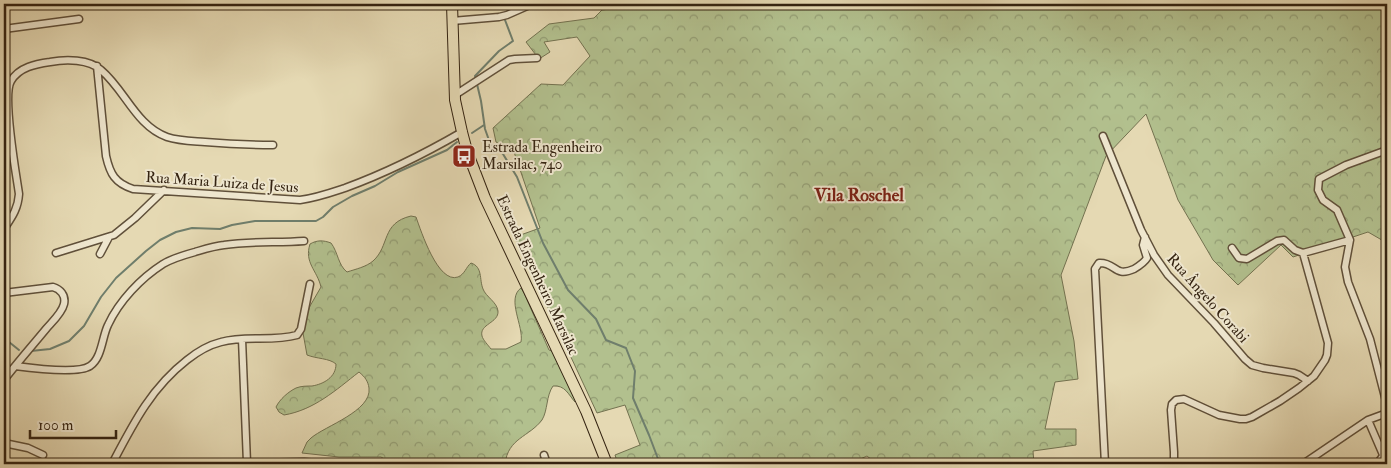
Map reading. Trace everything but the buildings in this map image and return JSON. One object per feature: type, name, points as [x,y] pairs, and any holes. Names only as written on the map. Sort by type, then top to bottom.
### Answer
[{"type":"main road","name":"Estrada Engenheiro Marsilac","points":[[452,4],[455,95],[467,151],[485,198],[586,411],[607,464]]},
{"type":"street","points":[[452,21],[499,17],[532,4]]},
{"type":"street","points":[[4,29],[79,19]]},
{"type":"street","points":[[455,95],[510,60],[538,58]]},
{"type":"street","points":[[4,229],[15,214],[19,194],[8,109],[8,86],[20,71],[30,66],[53,61],[76,61],[88,62],[97,66],[111,79],[144,122],[167,137],[241,145],[273,145]]},
{"type":"street","name":"Rua Maria Luiza de Jesus","points":[[97,66],[106,156],[109,168],[114,178],[123,186],[134,189],[307,199],[362,182],[423,154],[462,132]]},
{"type":"street","name":"Rua Ângelo Corabi","points":[[1103,136],[1145,237],[1154,256],[1164,270],[1214,322],[1245,359],[1262,368],[1294,373],[1308,381]]},
{"type":"street","points":[[1387,150],[1346,165],[1319,179],[1318,190],[1323,200],[1337,210],[1350,240],[1345,267],[1348,282],[1370,339],[1387,405]]},
{"type":"street","points":[[56,253],[109,237],[120,231],[164,190]]},
{"type":"street","points":[[100,254],[109,237]]},
{"type":"street","points":[[1105,464],[1095,269],[1102,262],[1118,272],[1138,266],[1147,258],[1143,245],[1145,237]]},
{"type":"street","points":[[15,366],[77,369],[92,366],[100,350],[107,326],[118,307],[158,267],[174,259],[226,244],[304,240]]},
{"type":"street","points":[[1232,248],[1239,258],[1247,259],[1277,241],[1284,240],[1295,250],[1303,253],[1350,240]]},
{"type":"street","points":[[1174,464],[1171,410],[1172,404],[1176,400],[1184,399],[1219,415],[1246,419],[1272,406],[1308,381],[1314,376],[1325,360],[1328,343],[1303,253]]},
{"type":"street","points":[[112,464],[156,389],[172,372],[192,357],[212,344],[222,341],[283,338],[297,335],[301,329],[310,284]]},
{"type":"street","points":[[4,293],[53,287],[58,288],[64,297],[62,310],[4,380]]},
{"type":"street","points":[[242,339],[246,463]]},
{"type":"street","points":[[1303,464],[1368,420],[1387,413]]},
{"type":"street","points":[[1368,420],[1387,464]]},
{"type":"street","points":[[4,443],[28,448],[43,455]]},
{"type":"street","points":[[544,455],[547,464]]},
{"type":"street","points":[[1377,464],[1383,456]]},
{"type":"street","points":[[204,464],[304,462],[331,464]]},
{"type":"green space","points":[[649,4],[1387,4],[1387,243],[1368,232],[1293,257],[1281,245],[1238,285],[1213,260],[1178,200],[1146,114],[1106,156],[1061,275],[1074,341],[1078,379],[1055,382],[1045,429],[1076,429],[1076,445],[1033,451],[1034,464],[877,464],[867,456],[849,464],[618,464],[615,455],[640,445],[625,405],[597,413],[515,237],[540,228],[514,152],[496,142],[493,128],[541,84],[563,85],[590,56],[577,37],[544,42],[550,52],[539,59],[526,42],[549,24],[594,18],[602,10]]},
{"type":"green space","points":[[411,216],[416,217],[431,255],[444,273],[451,277],[458,277],[471,263],[479,270],[483,289],[496,305],[498,311],[495,318],[482,332],[483,339],[491,349],[506,349],[521,342],[515,299],[521,288],[549,350],[555,352],[576,397],[575,402],[561,387],[553,386],[542,420],[515,443],[507,455],[505,464],[393,464],[381,457],[339,457],[302,453],[311,438],[356,411],[363,404],[368,396],[369,388],[366,379],[359,372],[342,386],[305,409],[284,415],[276,407],[282,399],[298,387],[312,386],[325,382],[332,376],[335,369],[336,364],[333,362],[307,355],[301,322],[321,287],[310,261],[310,244],[320,241],[331,243],[347,272],[373,261],[382,249],[390,229],[401,219]]},
{"type":"waterway","points":[[505,4],[505,9]]},
{"type":"waterway","points":[[476,80],[475,76],[499,51],[513,41],[505,20]]},
{"type":"waterway","points":[[477,84],[485,129],[490,143],[503,154],[517,177],[543,243],[568,290],[596,319],[606,340],[626,348],[635,371],[633,398],[660,464]]},
{"type":"waterway","points":[[472,133],[484,125]]},
{"type":"waterway","points":[[31,351],[50,349],[69,341],[84,326],[101,297],[116,278],[160,240],[176,232],[192,228],[220,229],[255,221],[316,221],[333,207],[352,196],[375,186],[398,172],[447,150],[457,142]]},
{"type":"waterway","points":[[4,338],[19,350]]},
{"type":"place","name":"Estrada Engenheiro Marsilac, 740","points":[[464,156]]},
{"type":"district","name":"Vila Roschel","points":[[859,195]]}]
